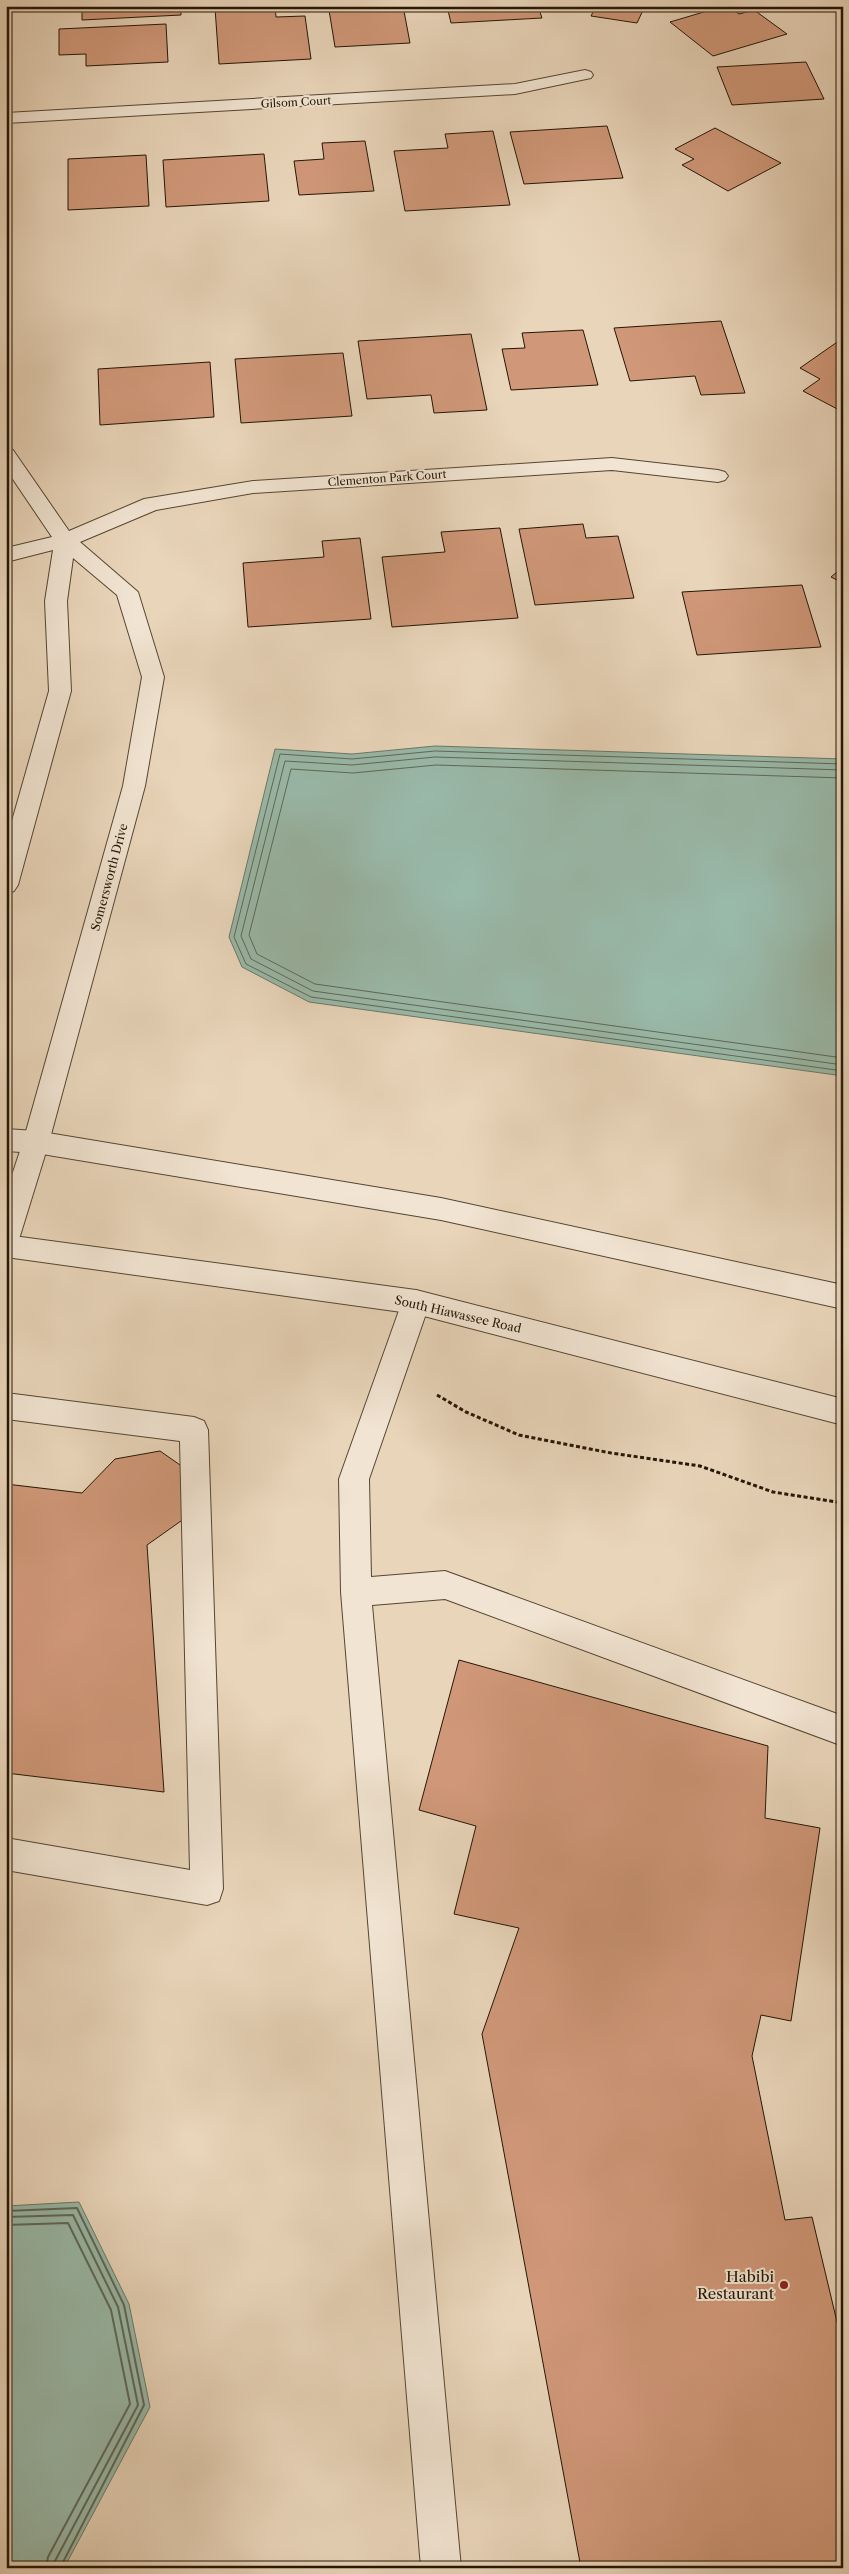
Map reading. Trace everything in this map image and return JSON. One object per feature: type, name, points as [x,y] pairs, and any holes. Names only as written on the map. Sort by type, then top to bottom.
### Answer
[{"type":"street","name":"Gilsom Court","points":[[6,118],[515,89],[585,74]]},
{"type":"street","name":"Somersworth Drive","points":[[6,454],[65,541],[127,592],[153,677],[134,786],[36,1142],[6,1236]]},
{"type":"street","name":"Clementon Park Court","points":[[6,555],[65,541],[152,504],[253,488],[612,464],[718,476]]},
{"type":"street","points":[[6,885],[60,691],[56,602],[65,541]]},
{"type":"street","points":[[6,1140],[36,1142],[441,1209],[843,1297]]},
{"type":"street","name":"South Hiawassee Road","points":[[6,1246],[416,1302],[843,1412]]},
{"type":"street","points":[[416,1302],[354,1479],[356,1592],[440,2568]]},
{"type":"street","points":[[6,1406],[194,1430],[207,1889],[6,1854]]},
{"type":"street","points":[[356,1592],[445,1585],[843,1731]]},
{"type":"path","points":[[437,1395],[466,1412],[519,1435],[611,1453],[700,1466],[773,1492],[843,1503]]},
{"type":"water","points":[[435,746],[843,759],[843,1076],[309,1002],[242,967],[229,937],[275,749],[352,754]]},
{"type":"water","points":[[79,2202],[129,2304],[150,2407],[64,2568],[6,2568],[6,2206]]},
{"type":"building","points":[[82,6],[181,6],[181,15],[82,20]]},
{"type":"building","points":[[275,6],[276,17],[305,16],[311,59],[219,64],[215,8]]},
{"type":"building","points":[[403,6],[410,43],[335,47],[329,10]]},
{"type":"building","points":[[447,6],[538,6],[542,18],[451,23]]},
{"type":"building","points":[[596,6],[645,6],[637,23],[591,16]]},
{"type":"building","points":[[728,6],[739,14],[754,10],[787,34],[713,56],[670,22]]},
{"type":"building","points":[[166,24],[168,62],[86,66],[86,54],[59,55],[59,29]]},
{"type":"building","points":[[806,62],[824,99],[732,105],[717,67]]},
{"type":"building","points":[[607,126],[623,178],[524,184],[510,132]]},
{"type":"building","points":[[715,128],[781,163],[728,191],[682,165],[694,159],[675,149]]},
{"type":"building","points":[[493,131],[510,205],[405,211],[394,151],[448,148],[445,134]]},
{"type":"building","points":[[365,141],[374,191],[299,195],[294,161],[324,159],[322,143]]},
{"type":"building","points":[[264,154],[269,201],[166,207],[163,160]]},
{"type":"building","points":[[146,155],[149,206],[68,210],[68,159]]},
{"type":"building","points":[[721,321],[745,393],[701,395],[695,376],[630,381],[614,328]]},
{"type":"building","points":[[583,330],[598,385],[511,390],[502,349],[525,348],[522,333]]},
{"type":"building","points":[[471,334],[487,410],[434,413],[431,395],[367,399],[358,341]]},
{"type":"building","points":[[843,338],[843,412],[803,391],[820,379],[800,368]]},
{"type":"building","points":[[343,353],[352,416],[241,423],[235,359]]},
{"type":"building","points":[[210,362],[214,417],[100,425],[98,369]]},
{"type":"building","points":[[583,524],[586,538],[618,536],[634,598],[535,605],[519,529]]},
{"type":"building","points":[[500,528],[518,618],[392,627],[382,557],[445,552],[441,532]]},
{"type":"building","points":[[360,538],[371,619],[248,627],[243,563],[324,557],[322,541]]},
{"type":"building","points":[[843,567],[843,583],[831,577]]},
{"type":"building","points":[[802,585],[821,647],[697,655],[682,592]]},
{"type":"building","points":[[160,1451],[193,1474],[188,1516],[147,1545],[164,1792],[6,1773],[6,1484],[82,1493],[115,1459]]},
{"type":"building","points":[[459,1660],[768,1746],[765,1818],[820,1828],[791,2021],[761,2015],[752,2056],[785,2220],[812,2217],[843,2347],[843,2568],[581,2568],[482,2034],[519,1928],[454,1914],[476,1826],[419,1810]]},
{"type":"place","name":"Habibi Restaurant","points":[[784,2285]]}]
